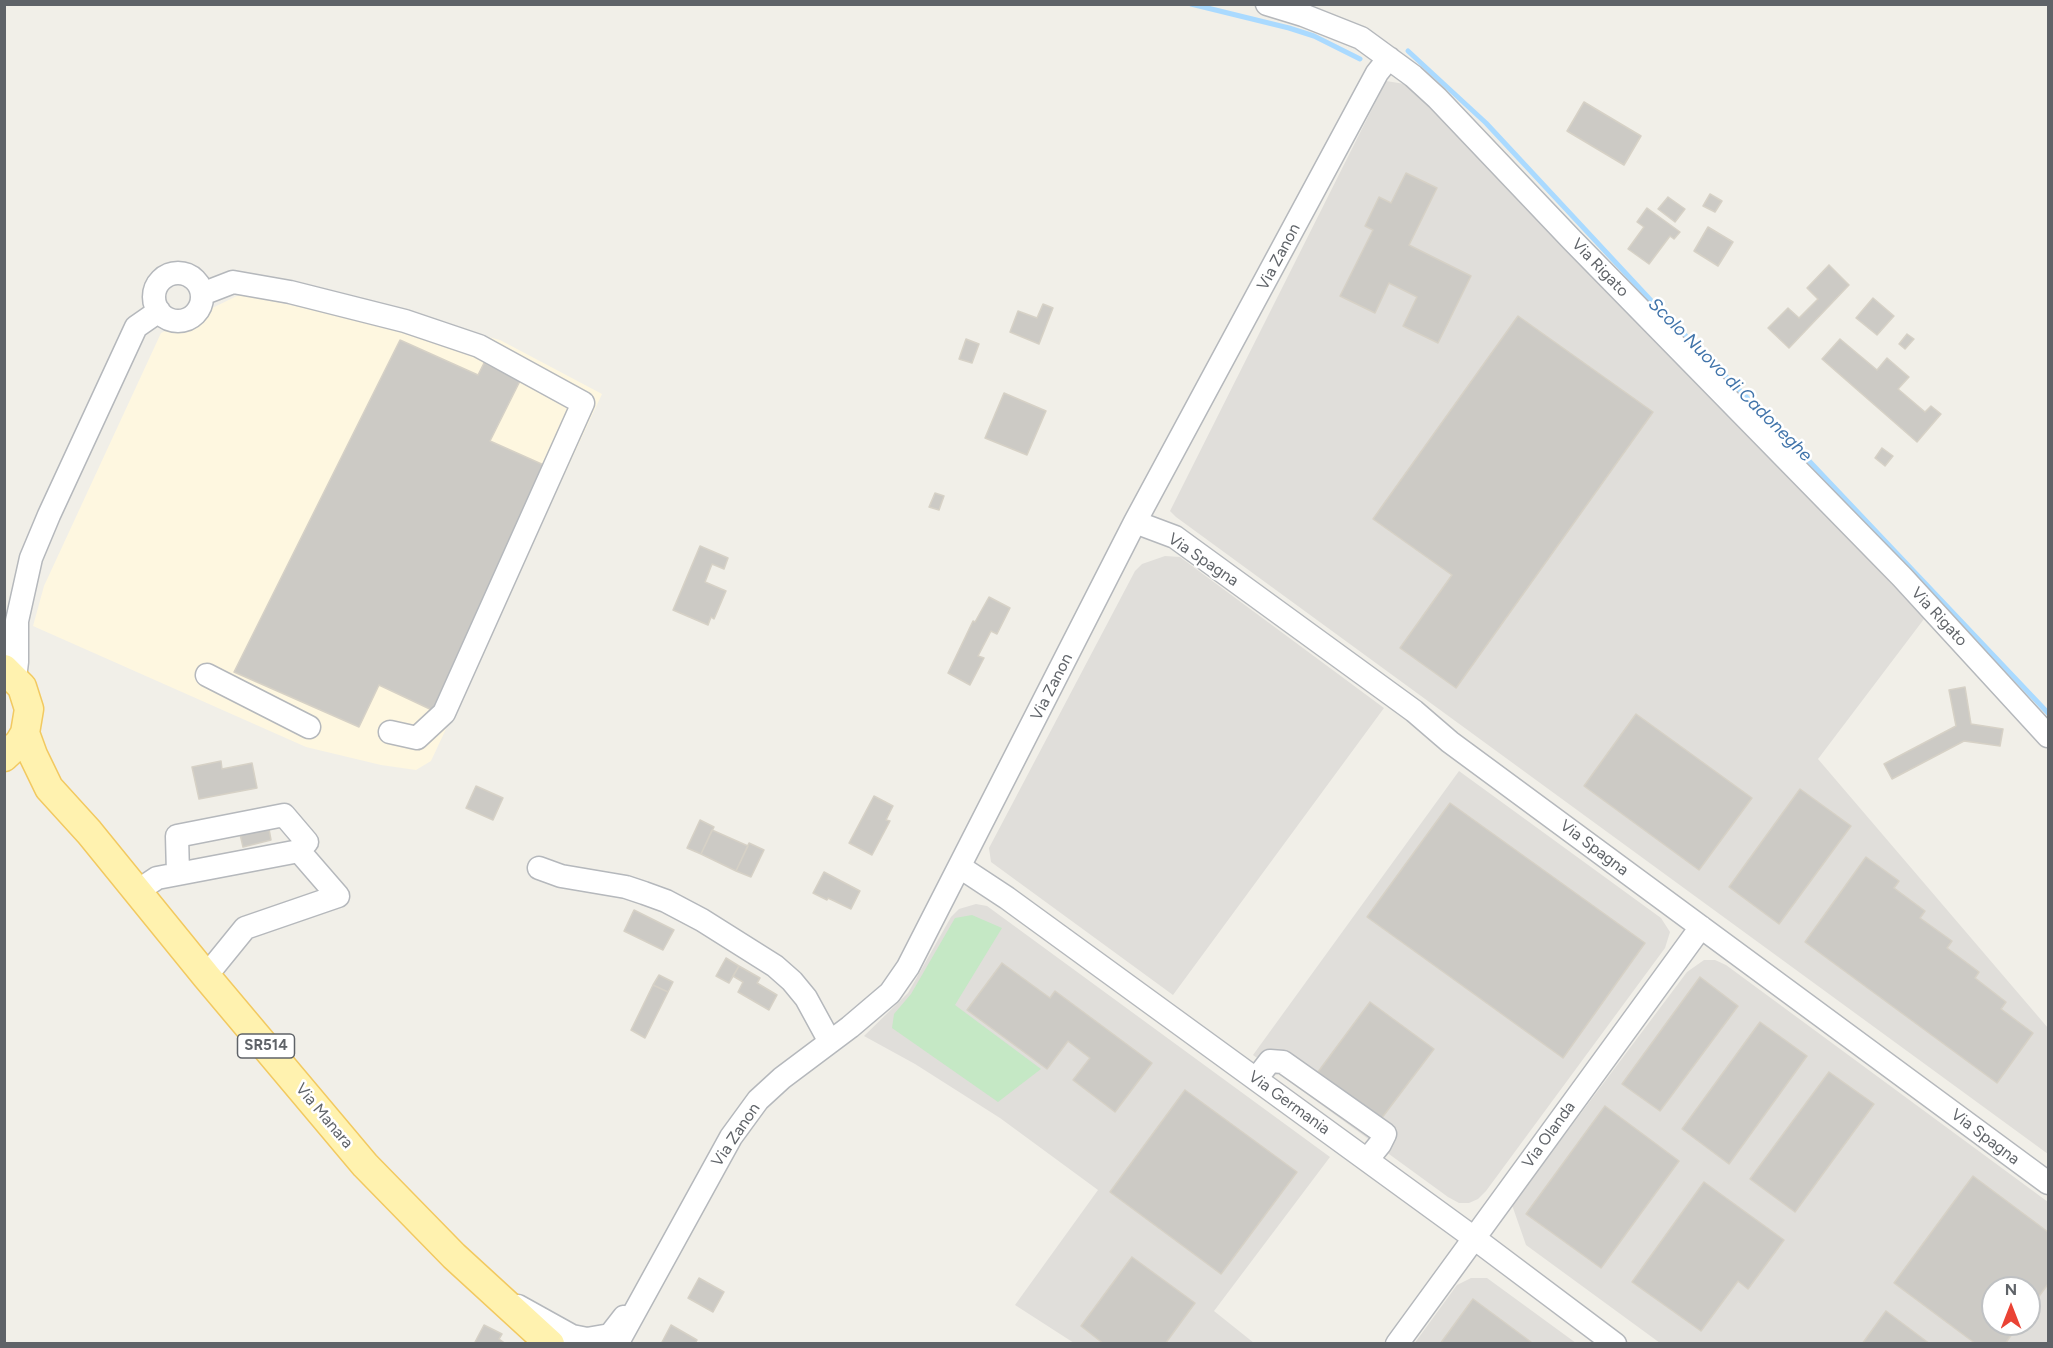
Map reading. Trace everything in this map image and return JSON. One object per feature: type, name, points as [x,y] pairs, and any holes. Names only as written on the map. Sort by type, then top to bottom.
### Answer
[{"type":"main road","name":"SR514","points":[[10,674],[22,687],[29,710],[25,733]]},
{"type":"main road","points":[[4,757],[19,743],[25,733]]},
{"type":"main road","name":"Via Manara","points":[[25,733],[49,788],[89,832],[136,892],[365,1165],[415,1217],[550,1344]]},
{"type":"main road","name":"Via Manara","points":[[4,768],[49,788]]},
{"type":"street","name":"Via Rigato","points":[[1267,4],[1303,15],[1361,38],[1413,76],[1437,98],[1572,240],[1902,577],[2049,736]]},
{"type":"street","name":"Via Zanon","points":[[617,1344],[710,1174],[758,1100],[782,1078],[890,993],[908,967],[1136,522],[1377,74],[1389,58]]},
{"type":"street","points":[[182,273],[195,280],[202,294],[198,309],[186,319],[171,319],[159,310],[154,296],[156,288],[166,276],[182,273]]},
{"type":"street","points":[[202,294],[233,282],[290,292],[405,321],[479,346],[583,403],[444,713],[417,738],[390,732]]},
{"type":"street","points":[[10,674],[17,662],[17,621],[31,558],[136,327],[159,310]]},
{"type":"street","name":"Via Spagna","points":[[1136,522],[1175,537],[1414,711],[1450,742],[2049,1183]]},
{"type":"street","points":[[4,640],[17,621]]},
{"type":"street","points":[[207,675],[309,727]]},
{"type":"street","points":[[136,892],[157,878],[299,851],[307,842],[284,815],[177,836],[178,874]]},
{"type":"street","points":[[206,976],[245,928],[338,896],[299,851]]},
{"type":"street","name":"Via Germania","points":[[960,867],[1008,897],[1615,1344]]},
{"type":"street","points":[[539,868],[561,876],[626,887],[666,902],[702,920],[775,966],[792,981],[806,998],[830,1042]]},
{"type":"street","name":"Via Olanda","points":[[1397,1344],[1701,927]]},
{"type":"street","points":[[1256,1079],[1270,1061],[1282,1062],[1385,1134],[1367,1160]]},
{"type":"street","name":"Via Zanon","points":[[494,1293],[572,1336],[587,1339],[599,1338],[610,1335],[635,1305],[658,1270]]},
{"type":"shaded area","points":[[1386,81],[1411,85],[1767,450],[1924,619],[1818,759],[2048,1028],[2048,1154],[1170,511]]},
{"type":"shaded area","points":[[241,294],[402,330],[406,315],[500,340],[602,394],[431,761],[416,770],[381,765],[306,747],[33,626],[44,586],[161,333]]},
{"type":"shaded area","points":[[1165,556],[1180,557],[1384,708],[1173,995],[991,862],[989,848],[1135,571],[1142,564]]},
{"type":"shaded area","points":[[1459,771],[1661,918],[1670,932],[1665,948],[1486,1191],[1478,1199],[1469,1203],[1459,1203],[1448,1197],[1253,1055]]},
{"type":"shaded area","points":[[976,904],[987,906],[1330,1157],[1214,1311],[1254,1343],[1074,1343],[1015,1305],[1098,1190],[1000,1118],[915,1064],[864,1036],[908,993],[951,917],[959,909]]},
{"type":"shaded area","points":[[1704,960],[1715,960],[1726,965],[2048,1202],[2048,1343],[1660,1343],[1526,1245],[1512,1205],[1687,972]]},
{"type":"shaded area","points":[[1471,1278],[1487,1278],[1576,1343],[1414,1344],[1457,1285]]},
{"type":"green space","points":[[972,915],[1002,928],[955,1005],[1041,1069],[998,1102],[892,1028],[894,1014],[911,994],[955,918]]},
{"type":"building","points":[[1584,102],[1641,136],[1624,165],[1567,131]]},
{"type":"building","points":[[1406,173],[1437,188],[1409,245],[1471,276],[1438,343],[1403,326],[1417,297],[1389,283],[1375,313],[1340,296],[1373,230],[1365,226],[1379,197],[1391,203]]},
{"type":"building","points":[[1710,194],[1722,201],[1715,212],[1703,206]]},
{"type":"building","points":[[1668,197],[1685,209],[1675,222],[1658,209]]},
{"type":"building","points":[[1647,208],[1680,232],[1674,239],[1670,236],[1649,264],[1628,249],[1644,227],[1637,222]]},
{"type":"building","points":[[1708,227],[1733,242],[1718,266],[1694,251]]},
{"type":"building","points":[[1829,265],[1849,285],[1789,348],[1768,328],[1788,308],[1799,318],[1818,299],[1807,288]]},
{"type":"building","points":[[1873,298],[1894,316],[1877,335],[1856,318]]},
{"type":"building","points":[[1043,304],[1053,308],[1039,344],[1010,332],[1018,311],[1037,318]]},
{"type":"building","points":[[1518,316],[1653,412],[1456,688],[1400,648],[1452,575],[1373,519]]},
{"type":"building","points":[[1907,334],[1914,339],[1905,349],[1899,344]]},
{"type":"building","points":[[966,339],[979,344],[972,363],[959,359]]},
{"type":"building","points":[[1840,339],[1877,370],[1887,358],[1909,377],[1898,389],[1925,412],[1931,406],[1941,414],[1917,442],[1822,359]]},
{"type":"building","points":[[400,340],[478,375],[484,363],[521,379],[490,441],[546,466],[434,711],[379,685],[359,727],[234,672]]},
{"type":"building","points":[[1004,393],[1046,411],[1027,455],[985,438]]},
{"type":"building","points":[[1882,448],[1893,456],[1885,466],[1875,458]]},
{"type":"building","points":[[935,493],[944,496],[939,510],[929,507]]},
{"type":"building","points":[[700,546],[728,558],[724,569],[712,564],[705,582],[726,591],[714,619],[711,617],[708,625],[673,610]]},
{"type":"building","points":[[989,597],[1010,608],[997,634],[991,631],[978,656],[984,658],[970,685],[948,673],[973,621],[975,622]]},
{"type":"building","points":[[1965,687],[1971,724],[2003,729],[2000,746],[1964,741],[1892,779],[1884,764],[1956,726],[1949,690]]},
{"type":"building","points":[[1636,714],[1752,798],[1699,870],[1584,786]]},
{"type":"building","points":[[221,761],[222,769],[252,763],[257,788],[199,799],[192,767]]},
{"type":"building","points":[[476,786],[503,798],[493,820],[466,808]]},
{"type":"building","points":[[1800,789],[1851,826],[1779,924],[1729,887]]},
{"type":"building","points":[[874,796],[893,806],[886,820],[890,821],[872,855],[849,843]]},
{"type":"building","points":[[1450,803],[1645,943],[1563,1058],[1367,917]]},
{"type":"building","points":[[700,820],[714,827],[701,854],[687,848]]},
{"type":"building","points":[[269,829],[271,840],[243,847],[239,830]]},
{"type":"building","points":[[712,830],[748,846],[736,871],[701,854]]},
{"type":"building","points":[[749,843],[764,850],[751,877],[736,871]]},
{"type":"building","points":[[1866,857],[1899,881],[1894,888],[1925,911],[1920,918],[1952,941],[1947,948],[1979,972],[1975,978],[2006,1002],[2001,1009],[2033,1033],[1997,1083],[1805,942]]},
{"type":"building","points":[[824,872],[860,891],[851,909],[813,893]]},
{"type":"building","points":[[634,910],[674,930],[663,950],[624,931]]},
{"type":"building","points":[[726,958],[739,966],[729,983],[716,976]]},
{"type":"building","points":[[1002,963],[1050,998],[1055,991],[1152,1063],[1115,1112],[1073,1080],[1090,1058],[1068,1041],[1047,1069],[967,1010]]},
{"type":"building","points":[[739,966],[760,978],[757,983],[777,995],[769,1010],[738,992],[743,982],[733,976]]},
{"type":"building","points":[[659,975],[673,982],[668,992],[653,985]]},
{"type":"building","points":[[1700,977],[1738,1006],[1660,1111],[1622,1084]]},
{"type":"building","points":[[653,985],[668,992],[645,1038],[631,1030]]},
{"type":"building","points":[[1370,1002],[1434,1049],[1381,1119],[1318,1072]]},
{"type":"building","points":[[1760,1022],[1807,1056],[1729,1164],[1682,1129]]},
{"type":"building","points":[[1829,1072],[1874,1104],[1795,1212],[1750,1179]]},
{"type":"building","points":[[1185,1090],[1297,1172],[1221,1274],[1110,1192]]},
{"type":"building","points":[[1605,1106],[1679,1161],[1601,1268],[1526,1214]]},
{"type":"building","points":[[1973,1176],[2048,1232],[2048,1284],[2041,1294],[2041,1276],[1981,1276],[1981,1336],[2011,1336],[2005,1344],[1976,1344],[1894,1283]]},
{"type":"building","points":[[1704,1182],[1784,1240],[1748,1289],[1738,1281],[1701,1331],[1632,1282]]},
{"type":"building","points":[[1132,1257],[1195,1303],[1165,1344],[1104,1344],[1081,1326]]},
{"type":"building","points":[[699,1278],[724,1292],[713,1312],[688,1298]]},
{"type":"building","points":[[1473,1299],[1531,1342],[1530,1344],[1440,1344]]},
{"type":"building","points":[[1886,1311],[1930,1344],[1862,1344]]},
{"type":"building","points":[[484,1325],[502,1334],[499,1339],[506,1344],[474,1344]]},
{"type":"building","points":[[671,1325],[697,1340],[695,1344],[661,1344]]},
{"type":"waterway","name":"Scolo Nuovo di Cadoneghe","points":[[1191,4],[1314,36],[1360,59]]},
{"type":"waterway","name":"Scolo Nuovo di Cadoneghe","points":[[1408,51],[1486,123],[1658,308],[1794,445],[2048,713]]}]
